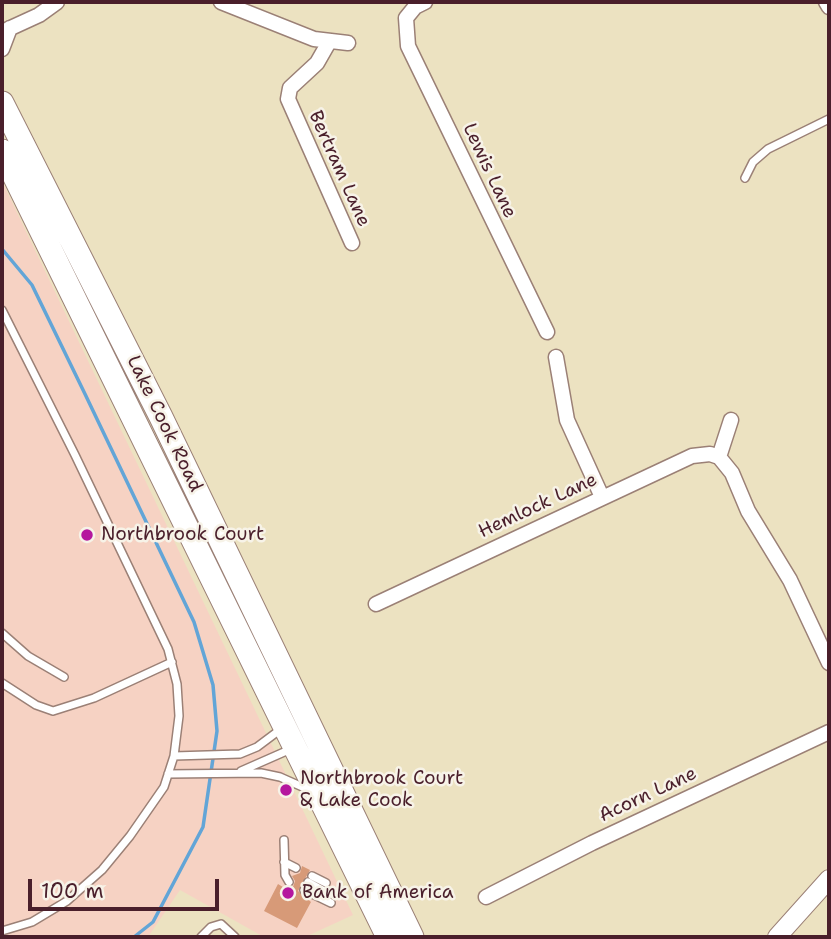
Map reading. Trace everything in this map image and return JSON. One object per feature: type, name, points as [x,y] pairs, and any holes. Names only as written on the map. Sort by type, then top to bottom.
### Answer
[{"type":"main road","name":"Lake Cook Road","points":[[2,103],[161,417],[300,732],[322,802],[388,937]]},
{"type":"main road","name":"Lake Cook Road","points":[[2,151],[300,732],[412,937]]},
{"type":"street","points":[[2,49],[6,30],[39,15],[57,2]]},
{"type":"street","points":[[221,2],[329,42],[348,43]]},
{"type":"street","name":"Lewis Lane","points":[[425,2],[415,7],[405,24],[408,46],[547,332]]},
{"type":"street","points":[[827,2],[829,7]]},
{"type":"street","name":"Bertram Lane","points":[[329,42],[317,63],[290,88],[288,99],[352,243]]},
{"type":"street","points":[[556,357],[567,420],[602,497]]},
{"type":"street","points":[[731,420],[719,457],[732,473],[748,510],[790,580],[829,663]]},
{"type":"street","name":"Hemlock Lane","points":[[376,604],[692,456],[701,453],[719,457]]},
{"type":"street","name":"Acorn Lane","points":[[486,897],[615,832],[829,732]]},
{"type":"street","points":[[777,937],[829,879]]},
{"type":"lane","points":[[745,178],[753,162],[768,149],[829,119]]},
{"type":"lane","points":[[2,310],[80,464],[173,662],[179,699],[174,756],[164,787],[145,818],[87,883],[51,913],[2,931]]},
{"type":"lane","points":[[2,633],[28,656],[54,674],[64,677]]},
{"type":"lane","points":[[2,683],[36,705],[53,711],[94,698],[173,662]]},
{"type":"lane","points":[[174,756],[240,754],[257,747],[271,734],[300,732]]},
{"type":"lane","points":[[240,771],[300,732]]},
{"type":"lane","points":[[168,774],[240,771],[269,774],[304,787],[322,802]]},
{"type":"lane","points":[[284,840],[285,866],[293,875],[285,866]]},
{"type":"lane","points":[[308,883],[326,883]]},
{"type":"lane","points":[[308,883],[328,893]]},
{"type":"lane","points":[[308,883],[331,903]]},
{"type":"lane","points":[[201,937],[211,927],[220,924],[234,937]]},
{"type":"shaded area","name":"Northbrook Court","points":[[2,181],[353,915],[305,937],[264,937],[180,890],[148,937],[2,937]]},
{"type":"building","name":"Bank of America","points":[[302,866],[310,870],[298,891],[311,902],[297,928],[264,911],[278,884],[286,889],[293,887],[295,881],[292,876],[300,873]]},
{"type":"waterway","points":[[2,249],[32,285],[85,394],[194,622],[213,685],[217,731],[203,827],[153,922],[134,937]]},
{"type":"place","name":"Northbrook Court","points":[[87,535]]},
{"type":"place","name":"Northbrook Court & Lake Cook","points":[[286,790]]},
{"type":"place","name":"Bank of America","points":[[288,893]]}]
